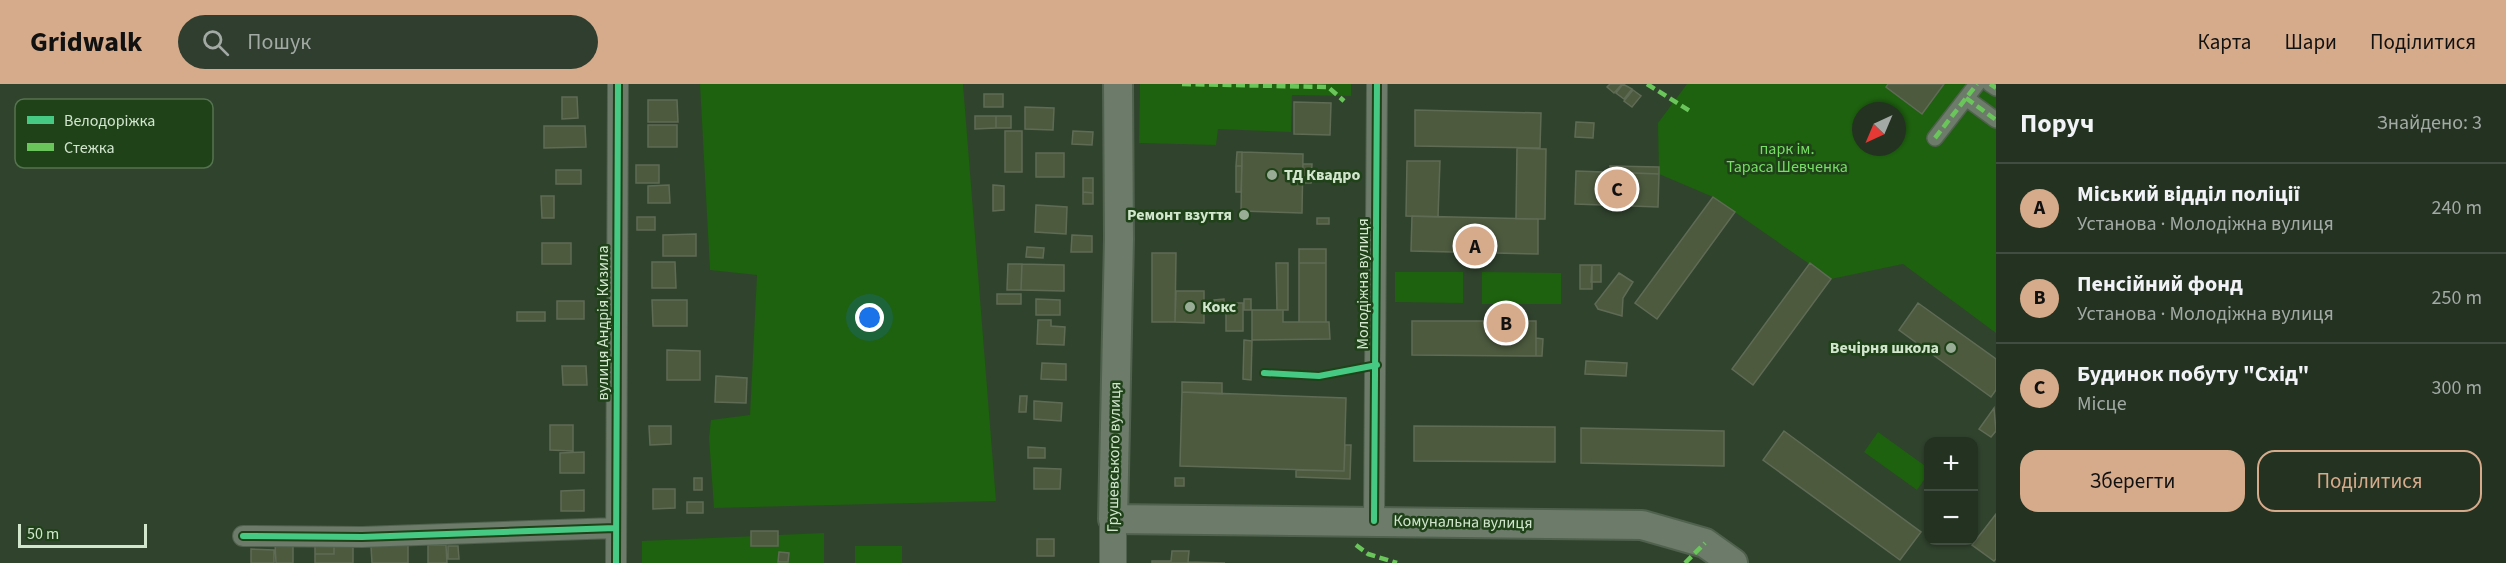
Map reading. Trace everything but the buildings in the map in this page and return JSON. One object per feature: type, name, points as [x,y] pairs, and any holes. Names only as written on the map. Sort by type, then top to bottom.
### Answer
[{"type":"main road","name":"Грушевського вулиця","points":[[1113,519],[1114,350],[1119,239],[1118,84]]},
{"type":"main road","name":"Комунальна вулиця","points":[[1113,519],[1642,525],[1706,543],[1733,563]]},
{"type":"street","name":"вулиця Андрія Кизила","points":[[616,563],[618,84]]},
{"type":"street","name":"Молодіжна вулиця","points":[[1374,521],[1377,84]]},
{"type":"street","points":[[1935,138],[1977,84]]},
{"type":"street","points":[[1990,84],[1996,88]]},
{"type":"street","points":[[1966,98],[1996,120]]},
{"type":"street","name":"Грушевського вулиця","points":[[1113,519],[1113,563]]},
{"type":"street","points":[[243,536],[362,537],[615,528]]},
{"type":"green space","points":[[700,84],[963,84],[996,501],[714,508],[709,438],[711,420],[750,415],[757,275],[710,270]]},
{"type":"green space","points":[[1140,84],[1351,84],[1351,96],[1292,95],[1291,132],[1218,129],[1216,145],[1139,143]]},
{"type":"green space","name":"парк ім. Тараса Шевченка","points":[[1687,84],[1996,84],[1996,333],[1903,264],[1831,279],[1713,197],[1659,174],[1658,123]]},
{"type":"green space","points":[[1395,272],[1463,272],[1463,303],[1395,302]]},
{"type":"green space","points":[[1482,272],[1561,273],[1561,304],[1482,304]]},
{"type":"green space","points":[[1878,432],[1924,465],[1924,480],[1917,490],[1864,452]]},
{"type":"green space","points":[[824,533],[824,563],[642,563],[642,541]]},
{"type":"green space","points":[[855,546],[902,546],[902,563],[855,563]]},
{"type":"marked path","points":[[1182,84],[1328,87],[1344,101]]},
{"type":"marked path","points":[[1647,84],[1690,111]]},
{"type":"marked path","points":[[1935,138],[1977,84]]},
{"type":"marked path","points":[[1990,84],[1996,88]]},
{"type":"marked path","points":[[1966,98],[1996,120]]},
{"type":"marked path","points":[[1685,563],[1705,543]]},
{"type":"marked path","points":[[1356,545],[1368,554],[1397,563]]},
{"type":"cycle path","points":[[616,563],[618,84]]},
{"type":"cycle path","points":[[1374,521],[1377,84]]},
{"type":"cycle path","points":[[1264,373],[1319,376],[1377,365]]},
{"type":"cycle path","points":[[243,536],[362,537],[615,528]]},
{"type":"place","name":"ТД Квадро","points":[[1272,175]]},
{"type":"place","name":"Будинок побуту \"Схід\"","points":[[1617,189]]},
{"type":"place","name":"Ремонт взуття","points":[[1244,215]]},
{"type":"place","name":"Міський відділ поліції","points":[[1475,246]]},
{"type":"place","name":"Кокс","points":[[1190,307]]},
{"type":"place","name":"Пенсійний фонд","points":[[1506,323]]},
{"type":"place","name":"Вечірня школа","points":[[1951,348]]}]
